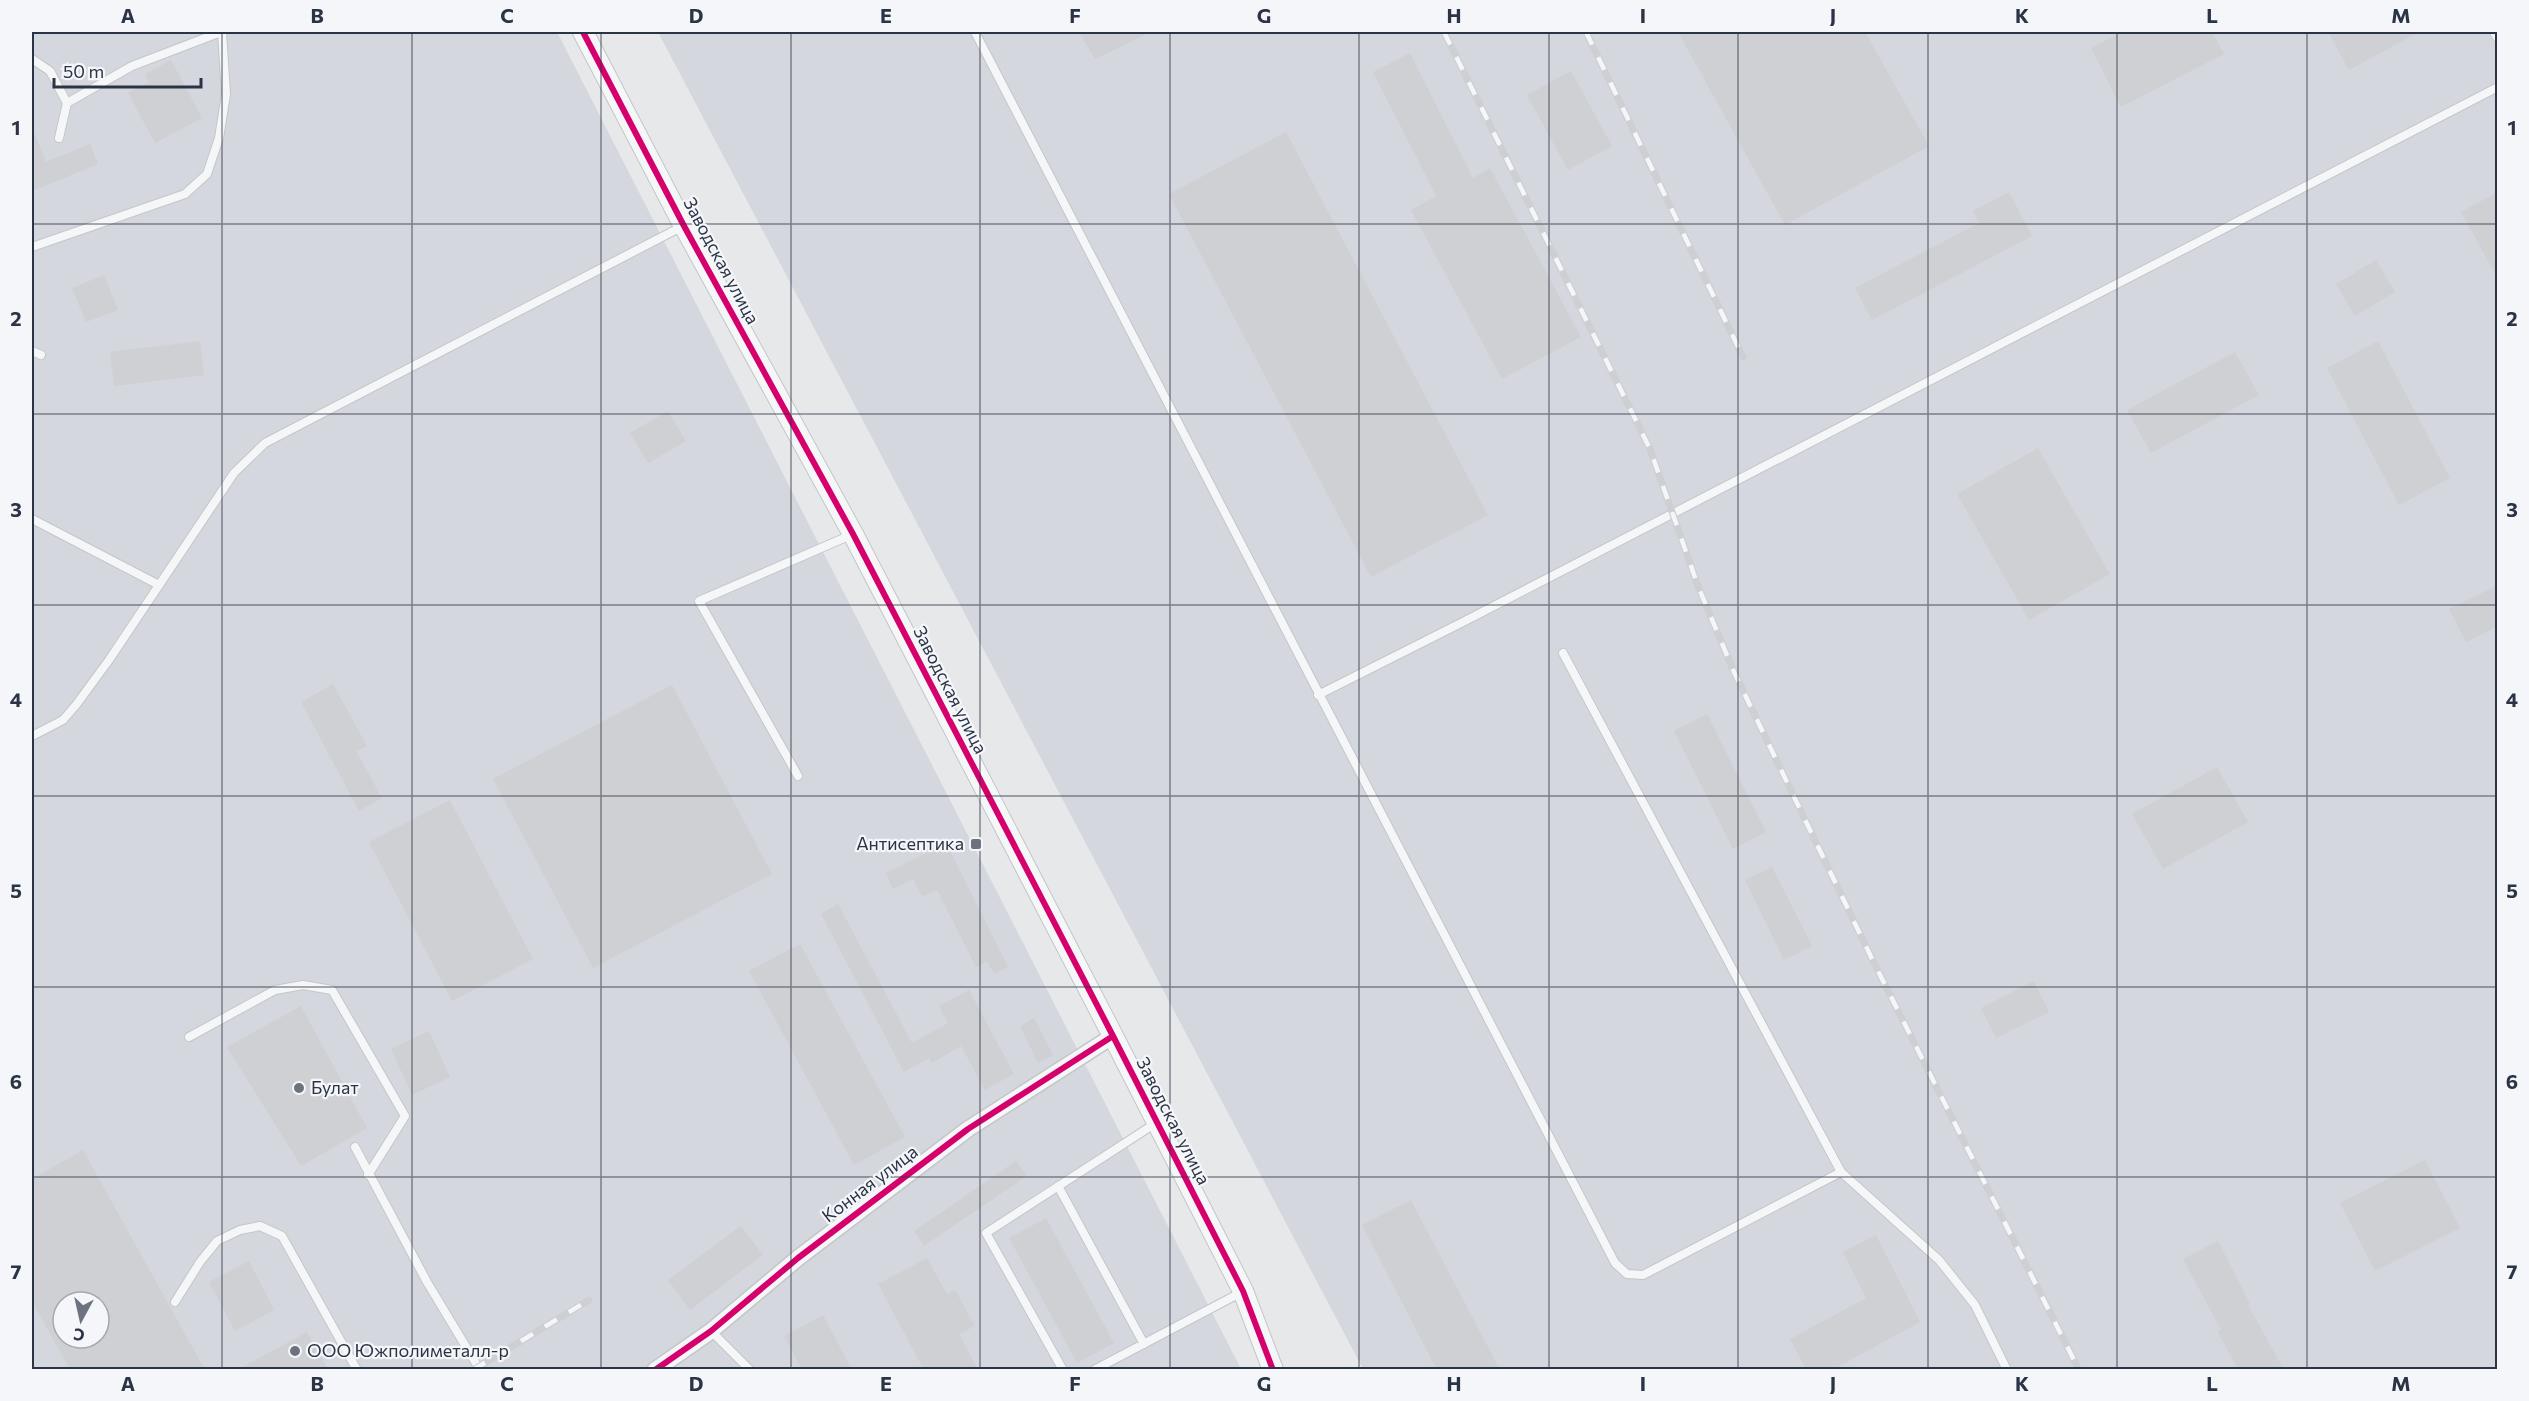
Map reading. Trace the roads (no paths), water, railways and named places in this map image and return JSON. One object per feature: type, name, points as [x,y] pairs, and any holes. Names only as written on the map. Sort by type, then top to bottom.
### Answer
[{"type":"street","name":"Заводская улица","points":[[584,32],[684,226],[852,534],[1113,1036],[1243,1291],[1273,1370]]},
{"type":"street","name":"Конная улица","points":[[654,1370],[711,1331],[798,1258],[968,1129],[1113,1036]]},
{"type":"lane","points":[[32,247],[185,194],[207,174],[219,138],[226,94],[222,32],[132,66],[67,102]]},
{"type":"lane","points":[[975,32],[1615,1263],[1628,1274],[1643,1275],[1841,1172]]},
{"type":"lane","points":[[32,59],[50,71],[67,102],[59,138]]},
{"type":"lane","points":[[1318,694],[1472,617],[2498,87]]},
{"type":"lane","points":[[32,736],[63,720],[76,705],[234,473],[265,443],[684,226]]},
{"type":"lane","points":[[32,351],[41,355]]},
{"type":"lane","points":[[32,519],[159,585]]},
{"type":"lane","points":[[798,776],[699,601],[852,534]]},
{"type":"lane","points":[[1563,653],[1841,1172],[1939,1260],[1975,1305],[2007,1370]]},
{"type":"lane","points":[[189,1037],[275,990],[303,985],[332,990],[405,1116],[368,1175]]},
{"type":"lane","points":[[1063,1370],[986,1233],[1157,1122]]},
{"type":"lane","points":[[355,1147],[426,1282],[480,1370]]},
{"type":"lane","points":[[1059,1186],[1144,1344]]},
{"type":"lane","points":[[175,1302],[200,1262],[217,1241],[240,1230],[260,1226],[282,1236],[357,1370]]},
{"type":"lane","points":[[1094,1370],[1243,1291]]},
{"type":"lane","points":[[711,1331],[750,1370]]},
{"type":"railway","points":[[1444,32],[1650,449],[1698,586],[1734,672],[1874,963],[2079,1370]]},
{"type":"railway","points":[[1586,32],[1743,357]]},
{"type":"railway","points":[[2492,32],[2498,42]]},
{"type":"railway","points":[[473,1370],[589,1300]]},
{"type":"place","name":"Антисептика","points":[[976,844]]},
{"type":"place","name":"Булат","points":[[299,1088]]},
{"type":"place","name":"ООО Южполиметалл-р","points":[[295,1351]]}]
